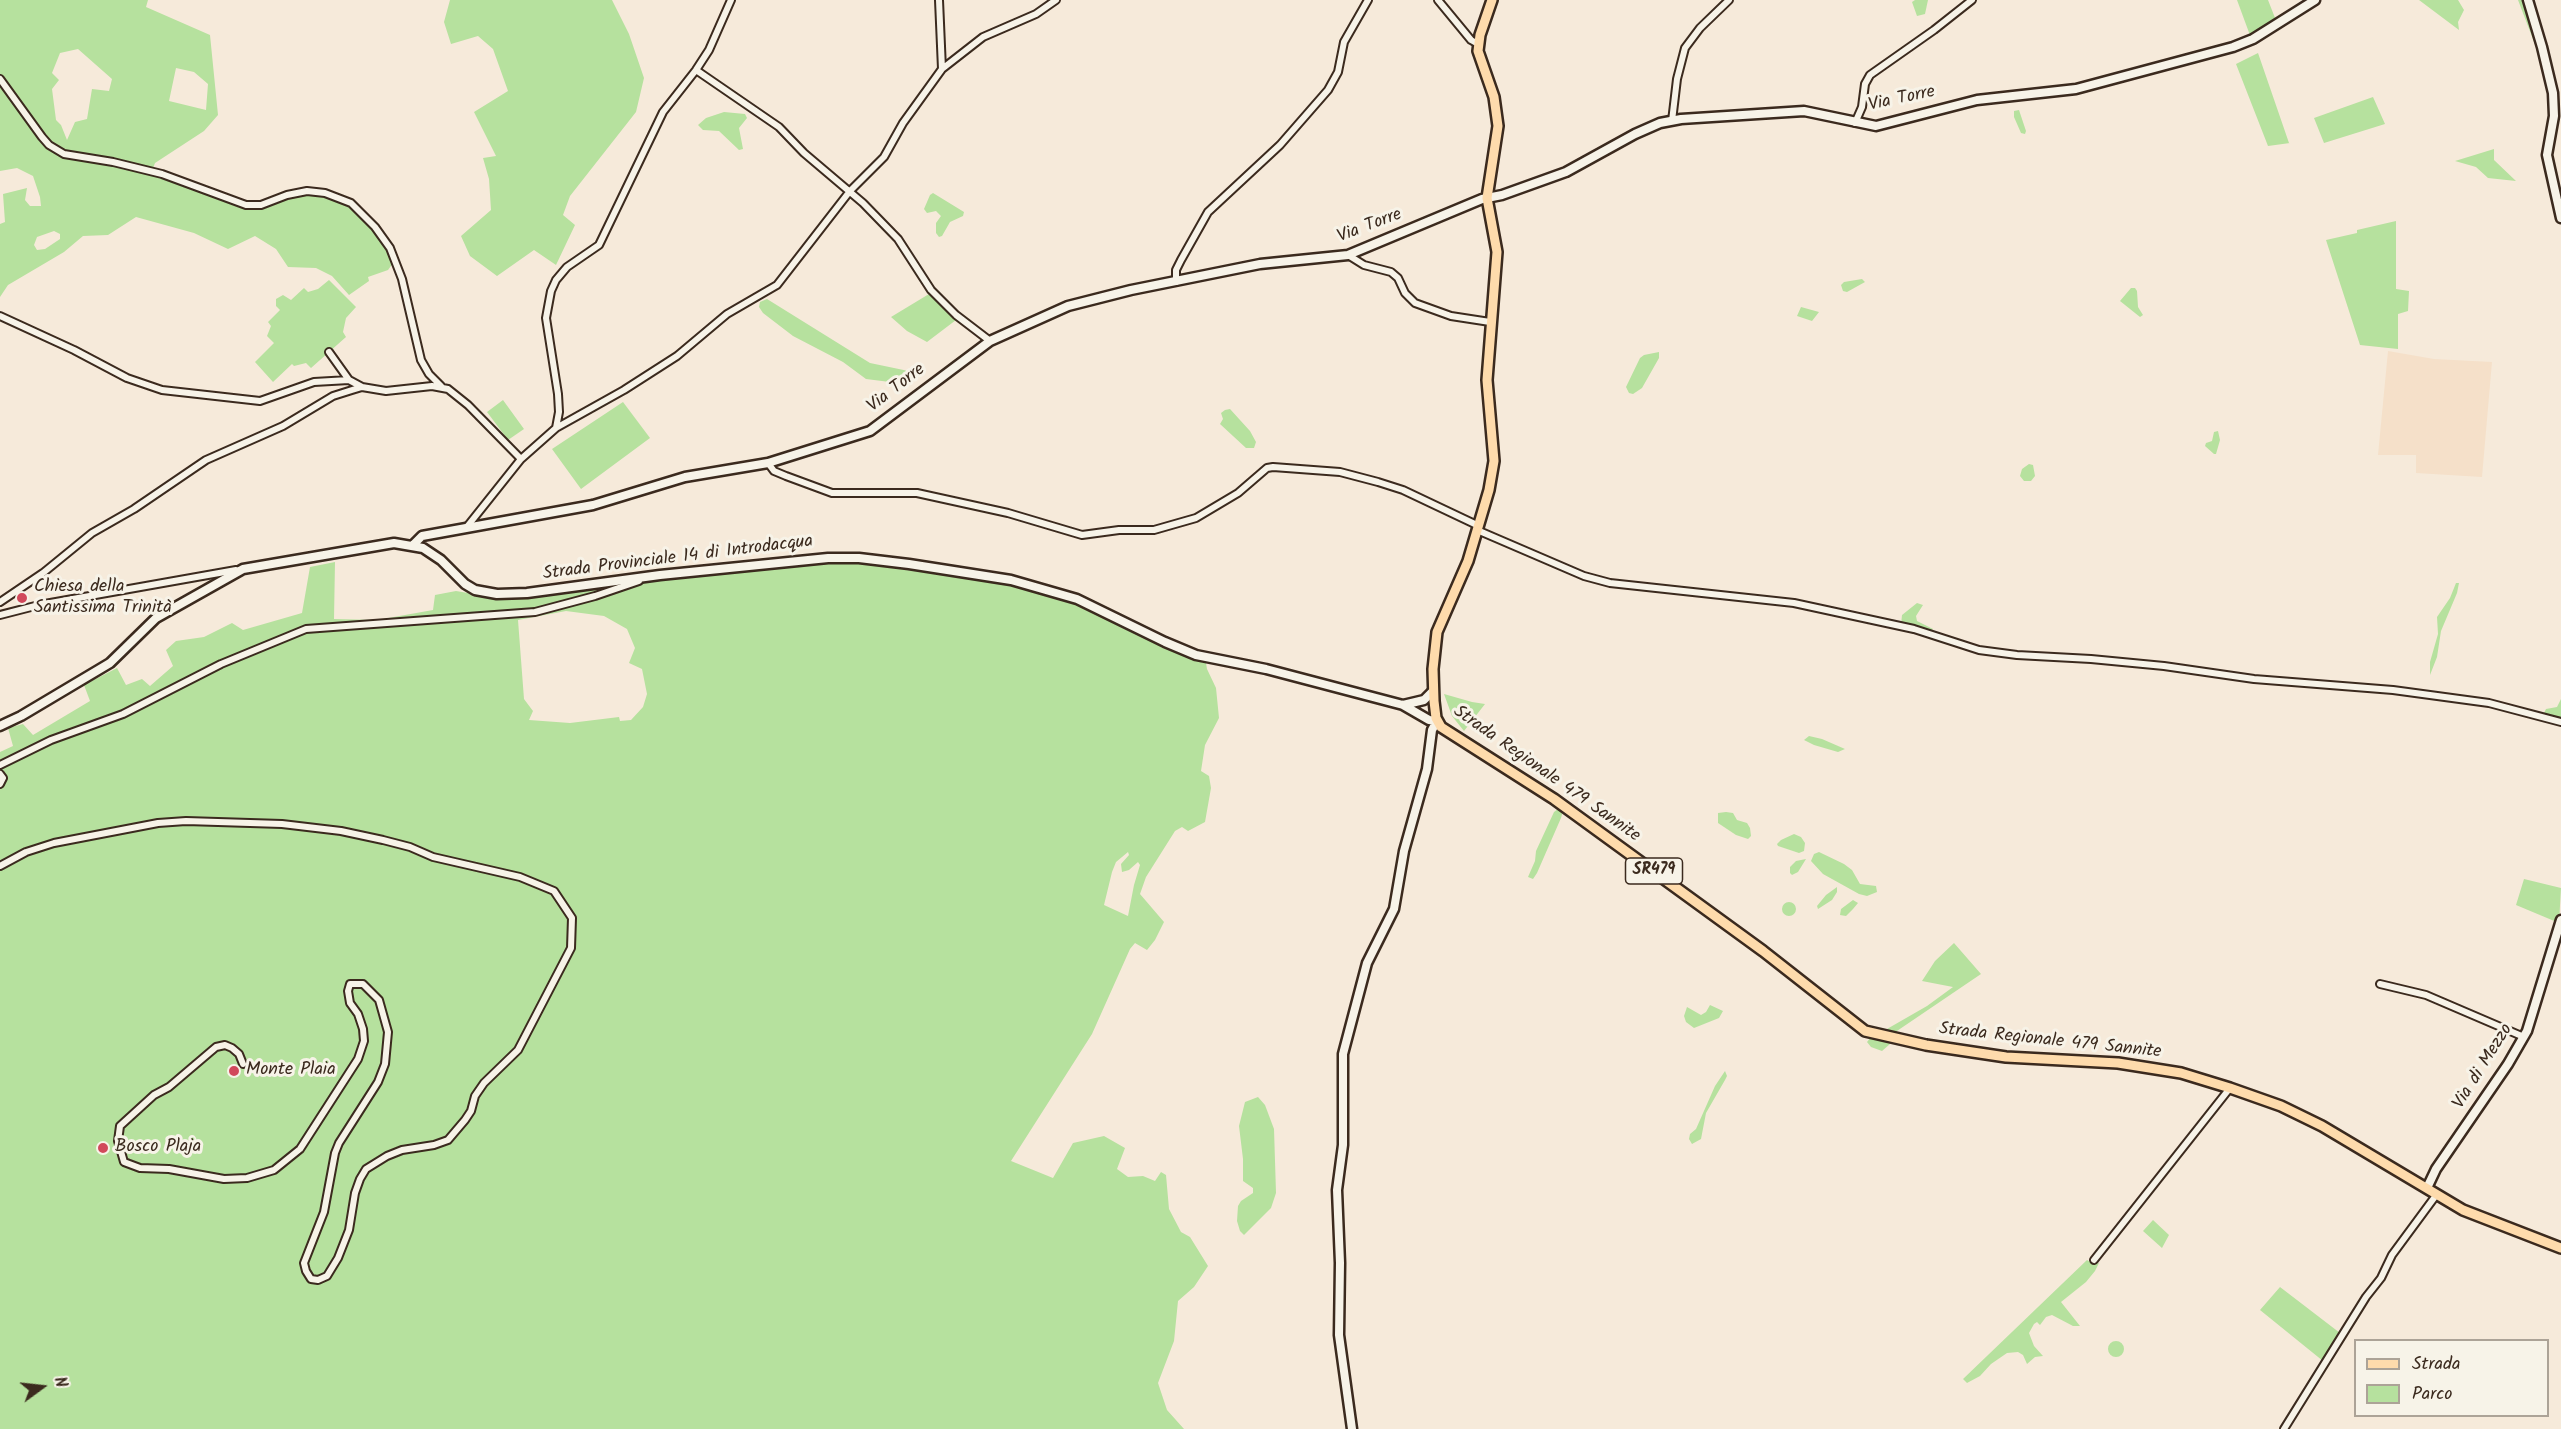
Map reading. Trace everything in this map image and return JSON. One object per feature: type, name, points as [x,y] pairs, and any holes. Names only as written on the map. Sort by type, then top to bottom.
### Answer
[{"type":"main road","points":[[1478,44],[1492,0]]},
{"type":"main road","name":"Via Torre","points":[[413,545],[422,537],[593,505],[685,477],[768,464],[870,431],[990,341],[1051,313],[1088,300],[1260,264],[1348,255],[1487,198],[1502,195],[1566,172],[1635,134],[1672,121],[1804,111],[1876,126],[1977,100],[2076,89],[2120,79],[2253,39],[2315,0]]},
{"type":"main road","points":[[2528,0],[2553,93],[2554,116],[2547,155],[2561,218]]},
{"type":"main road","name":"Strada Regionale 479 Sannite","points":[[1478,44],[1480,59],[1494,97],[1498,117],[1497,142],[1487,198],[1497,252],[1487,380],[1494,461],[1468,561],[1437,632],[1433,669],[1434,691],[1437,721],[1445,730],[1554,799],[1763,951],[1865,1030],[1926,1045],[2006,1058],[2118,1063],[2181,1073],[2230,1088],[2281,1106],[2322,1126],[2463,1210],[2561,1248]]},
{"type":"main road","name":"Strada Provinciale 14 di Introdacqua","points":[[0,726],[110,663],[156,618],[243,569],[385,544],[413,545],[435,556],[465,584],[475,590],[496,594],[527,593],[639,578],[845,557],[964,572],[1011,580],[1077,599],[1196,655],[1266,669],[1403,705],[1432,721],[1437,721]]},
{"type":"main road","points":[[1403,705],[1424,700],[1434,691]]},
{"type":"main road","points":[[1352,1429],[1339,1335],[1340,1263],[1337,1190],[1343,1145],[1343,1054],[1367,963],[1394,909],[1404,851],[1427,769],[1432,730],[1437,721]]},
{"type":"main road","name":"Via di Mezzo","points":[[2427,1188],[2436,1169],[2523,1037],[2561,920]]},
{"type":"street","points":[[556,428],[559,412],[558,394],[546,318],[551,291],[556,280],[567,267],[599,245],[663,112],[696,70],[731,0]]},
{"type":"street","points":[[939,0],[942,69]]},
{"type":"street","points":[[466,528],[521,459],[556,428],[624,390],[677,356],[727,314],[777,285],[850,191],[884,157],[903,123],[942,69],[983,38],[1036,14],[1056,0]]},
{"type":"street","points":[[1176,282],[1176,270],[1208,212],[1280,145],[1328,90],[1338,72],[1344,42],[1368,0]]},
{"type":"street","points":[[1438,0],[1471,40],[1478,44]]},
{"type":"street","points":[[1672,121],[1677,79],[1685,48],[1696,33],[1729,0]]},
{"type":"street","points":[[1855,123],[1862,107],[1865,84],[1870,75],[1972,0]]},
{"type":"street","points":[[696,70],[779,127],[804,153],[850,191],[898,239],[931,290],[956,315],[990,341]]},
{"type":"street","points":[[0,79],[42,137],[64,154],[113,162],[162,174],[246,205],[261,205],[287,195],[307,191],[325,193],[351,203],[375,227],[390,248],[402,279],[421,360],[435,381],[460,398],[521,459]]},
{"type":"street","points":[[1348,255],[1364,265],[1391,272],[1398,278],[1405,293],[1415,303],[1451,316],[1490,322]]},
{"type":"street","points":[[0,316],[74,350],[127,378],[162,390],[260,401],[314,382],[349,380]]},
{"type":"street","points":[[329,352],[349,380],[362,387],[386,391],[442,386]]},
{"type":"street","points":[[0,602],[43,573],[92,533],[134,509],[206,460],[283,426],[333,396],[362,387]]},
{"type":"street","points":[[768,464],[774,471],[832,494],[917,494],[1008,513],[1082,535],[1106,531],[1154,530],[1196,518],[1238,493],[1267,468],[1340,472],[1404,490],[1478,528],[1584,576],[1610,583],[1794,603],[1914,630],[1979,650],[2017,655],[2091,659],[2254,678],[2393,690],[2489,704],[2561,723]]},
{"type":"street","points":[[0,615],[243,569]]},
{"type":"street","points":[[0,765],[51,740],[123,714],[221,664],[306,629],[535,612],[634,583],[639,581],[639,578]]},
{"type":"street","points":[[0,774],[3,778],[0,784]]},
{"type":"street","points":[[0,866],[26,852],[54,843],[158,823],[186,821],[282,824],[341,831],[383,840],[410,847],[433,857],[520,877],[554,891],[572,918],[571,948],[518,1050],[484,1083],[475,1096],[471,1111],[448,1140],[434,1145],[402,1150],[366,1169],[357,1186],[349,1230],[338,1258],[327,1276],[318,1281],[310,1279],[304,1263],[319,1227],[335,1153],[378,1082],[385,1064],[388,1032],[379,1000],[363,984],[350,984],[348,991],[350,1003],[358,1014],[363,1029],[364,1041],[358,1059],[300,1149],[274,1170],[247,1178],[225,1179],[169,1169],[140,1168],[124,1162],[118,1141],[120,1126],[154,1095],[169,1087],[216,1047],[225,1045],[232,1048],[239,1054],[243,1064]]},
{"type":"street","points":[[2380,984],[2426,995],[2523,1037]]},
{"type":"street","points":[[2094,1260],[2230,1088]]},
{"type":"street","points":[[2284,1429],[2366,1296],[2382,1278],[2392,1255],[2437,1194]]},
{"type":"shaded area","points":[[2388,351],[2434,359],[2492,362],[2482,477],[2416,473],[2416,455],[2378,455]]},
{"type":"green space","points":[[0,0],[148,0],[146,7],[210,35],[218,115],[204,131],[155,163],[152,171],[246,205],[313,192],[357,207],[396,259],[388,270],[368,277],[369,281],[349,295],[332,276],[316,268],[288,267],[276,249],[255,236],[228,249],[194,233],[136,217],[108,235],[83,236],[64,252],[8,285],[0,297],[0,224],[5,222],[3,194],[27,188],[25,200],[30,206],[41,206],[33,176],[17,168],[0,171]],"holes":[[[78,49],[112,79],[109,91],[92,89],[87,119],[75,122],[67,140],[61,125],[56,120],[52,89],[59,80],[52,73],[60,53]],[[176,68],[194,72],[208,84],[206,110],[169,101]],[[54,231],[60,234],[60,239],[45,249],[37,250],[34,245],[37,237]]]},
{"type":"green space","points":[[450,0],[612,0],[629,34],[644,78],[636,112],[570,196],[563,215],[575,225],[556,265],[534,250],[497,276],[470,256],[461,236],[491,210],[489,179],[483,158],[496,156],[474,112],[508,91],[493,49],[478,36],[451,44],[444,22]]},
{"type":"green space","points":[[1928,0],[1925,14],[1917,16],[1912,2]]},
{"type":"green space","points":[[2237,0],[2268,0],[2277,23],[2251,38]]},
{"type":"green space","points":[[2419,0],[2458,0],[2464,10],[2458,22],[2459,30]]},
{"type":"green space","points":[[2518,0],[2525,0],[2539,47],[2536,47]]},
{"type":"green space","points":[[2258,53],[2290,143],[2268,146],[2236,64]]},
{"type":"green space","points":[[2373,97],[2385,124],[2324,143],[2314,118]]},
{"type":"green space","points":[[2019,110],[2025,134],[2021,133],[2014,117],[2014,111]]},
{"type":"green space","points":[[724,112],[745,114],[747,118],[739,128],[743,149],[739,150],[719,131],[703,130],[698,125],[706,118]]},
{"type":"green space","points":[[2494,149],[2494,160],[2516,181],[2488,178],[2476,167],[2455,161]]},
{"type":"green space","points":[[933,193],[964,212],[963,216],[950,222],[942,236],[939,237],[936,233],[936,223],[941,216],[936,211],[927,213],[924,209]]},
{"type":"green space","points":[[2396,221],[2396,289],[2409,291],[2408,311],[2398,314],[2398,349],[2360,345],[2326,240]]},
{"type":"green space","points":[[1862,279],[1865,282],[1847,292],[1843,291],[1841,285],[1844,282]]},
{"type":"green space","points":[[329,280],[356,307],[346,318],[343,332],[346,337],[311,368],[306,363],[294,366],[292,364],[273,382],[255,362],[274,343],[267,336],[271,326],[268,322],[280,310],[276,306],[276,299],[283,295],[291,300],[304,288],[308,292],[318,289]]},
{"type":"green space","points":[[2131,288],[2137,291],[2138,307],[2143,315],[2140,317],[2120,301]]},
{"type":"green space","points":[[929,294],[956,320],[927,342],[907,331],[891,317]]},
{"type":"green space","points":[[767,299],[870,363],[918,373],[918,377],[910,381],[890,382],[866,379],[843,362],[793,336],[763,313],[759,307],[760,302]]},
{"type":"green space","points":[[1801,307],[1819,312],[1812,321],[1797,316]]},
{"type":"green space","points":[[1659,352],[1659,358],[1642,388],[1633,394],[1629,393],[1626,387],[1640,358]]},
{"type":"green space","points":[[503,400],[524,429],[508,440],[487,412]]},
{"type":"green space","points":[[623,402],[650,438],[581,489],[552,449]]},
{"type":"green space","points":[[1230,409],[1250,431],[1256,442],[1254,448],[1246,448],[1220,424],[1223,419],[1221,413]]},
{"type":"green space","points":[[2218,431],[2220,440],[2216,454],[2214,454],[2205,446],[2206,443],[2212,441],[2214,432]]},
{"type":"green space","points":[[2029,464],[2033,465],[2035,476],[2031,481],[2024,481],[2020,476],[2022,469]]},
{"type":"green space","points":[[828,558],[964,572],[1077,599],[1205,657],[1207,669],[1216,688],[1219,718],[1205,745],[1201,771],[1209,776],[1211,788],[1205,822],[1188,831],[1182,827],[1175,831],[1146,877],[1140,894],[1164,922],[1147,950],[1135,943],[1130,949],[1092,1034],[1011,1161],[1053,1178],[1073,1143],[1104,1136],[1125,1148],[1117,1169],[1128,1177],[1143,1176],[1155,1181],[1161,1172],[1166,1175],[1169,1209],[1181,1232],[1190,1237],[1208,1266],[1194,1287],[1178,1301],[1174,1341],[1158,1383],[1167,1410],[1184,1429],[0,1429],[0,752],[13,746],[8,728],[23,724],[33,735],[90,701],[84,685],[117,668],[126,685],[142,679],[150,686],[173,666],[166,650],[176,641],[204,637],[232,623],[243,630],[302,613],[310,567],[335,562],[334,619],[377,620],[433,610],[435,595],[456,591],[468,593],[474,597],[475,590],[497,594]],"holes":[[[566,611],[604,616],[627,629],[635,648],[629,663],[642,669],[647,694],[643,707],[631,720],[620,721],[619,717],[570,723],[529,720],[533,711],[524,699],[518,620]],[[1128,852],[1129,855],[1121,864],[1122,872],[1129,870],[1138,862],[1140,865],[1128,916],[1104,905],[1116,862]]]},
{"type":"green space","points":[[2456,583],[2459,583],[2457,593],[2441,631],[2437,657],[2430,675],[2430,662],[2438,634],[2437,617],[2450,598]]},
{"type":"green space","points":[[1917,603],[1923,605],[1916,616],[1917,621],[1933,629],[1929,633],[1901,625],[1902,615]]},
{"type":"green space","points":[[1444,694],[1485,704],[1464,731],[1452,716]]},
{"type":"green space","points":[[2561,699],[2561,720],[2543,715],[2546,709],[2557,707]]},
{"type":"green space","points":[[1809,736],[1845,749],[1838,752],[1814,745],[1804,740]]},
{"type":"green space","points":[[1558,809],[1563,811],[1561,818],[1533,879],[1528,877],[1535,861],[1536,851],[1554,812]]},
{"type":"green space","points":[[1718,813],[1733,813],[1737,820],[1747,823],[1751,836],[1748,839],[1736,835],[1718,823]]},
{"type":"green space","points":[[1794,834],[1801,837],[1805,843],[1804,851],[1799,853],[1778,846],[1781,840]]},
{"type":"green space","points":[[1819,852],[1852,870],[1860,884],[1876,886],[1877,892],[1867,896],[1859,894],[1823,874],[1811,861],[1814,854]]},
{"type":"green space","points":[[1806,859],[1798,872],[1792,875],[1790,873],[1790,867],[1796,861]]},
{"type":"green space","points":[[2524,879],[2561,888],[2559,923],[2516,905]]},
{"type":"green space","points":[[1837,887],[1832,900],[1818,909],[1817,906],[1826,895]]},
{"type":"green space","points":[[1853,900],[1858,903],[1853,909],[1846,916],[1840,915],[1841,909]]},
{"type":"green space","points":[[1789,902],[1794,904],[1796,909],[1794,914],[1789,916],[1784,914],[1782,909],[1784,904]]},
{"type":"green space","points":[[1954,943],[1981,974],[1891,1035],[1880,1033],[1927,1006],[1953,987],[1922,981],[1935,961]]},
{"type":"green space","points":[[1710,1005],[1723,1011],[1719,1018],[1694,1028],[1686,1022],[1684,1016],[1687,1007],[1701,1015]]},
{"type":"green space","points":[[1871,1037],[1890,1042],[1890,1044],[1882,1051],[1871,1047],[1867,1042]]},
{"type":"green space","points":[[1725,1071],[1727,1076],[1706,1113],[1701,1139],[1692,1144],[1689,1139],[1690,1134],[1696,1129],[1715,1086]]},
{"type":"green space","points":[[1258,1097],[1265,1105],[1274,1129],[1276,1193],[1271,1208],[1244,1235],[1237,1221],[1238,1206],[1241,1201],[1253,1193],[1253,1188],[1243,1181],[1239,1126],[1245,1102]]},
{"type":"green space","points":[[2153,1220],[2169,1235],[2162,1248],[2143,1231]]},
{"type":"green space","points":[[2087,1260],[2094,1264],[2099,1263],[2095,1271],[2086,1282],[2061,1302],[2080,1326],[2073,1326],[2052,1315],[2046,1317],[2040,1325],[2037,1322],[2034,1324],[2029,1333],[2034,1346],[2043,1356],[2035,1357],[2027,1364],[2023,1355],[2018,1352],[2007,1353],[1991,1364],[1980,1376],[1967,1383],[1963,1379]]},
{"type":"green space","points":[[2280,1287],[2340,1333],[2323,1361],[2260,1310]]},
{"type":"green space","points":[[2116,1341],[2122,1343],[2124,1349],[2122,1355],[2116,1357],[2110,1355],[2108,1349],[2110,1343]]},
{"type":"place","name":"Chiesa della Santissima Trinità","points":[[22,598]]},
{"type":"place","name":"Monte Plaia","points":[[234,1071]]},
{"type":"place","name":"Bosco Plaja","points":[[103,1148]]}]
